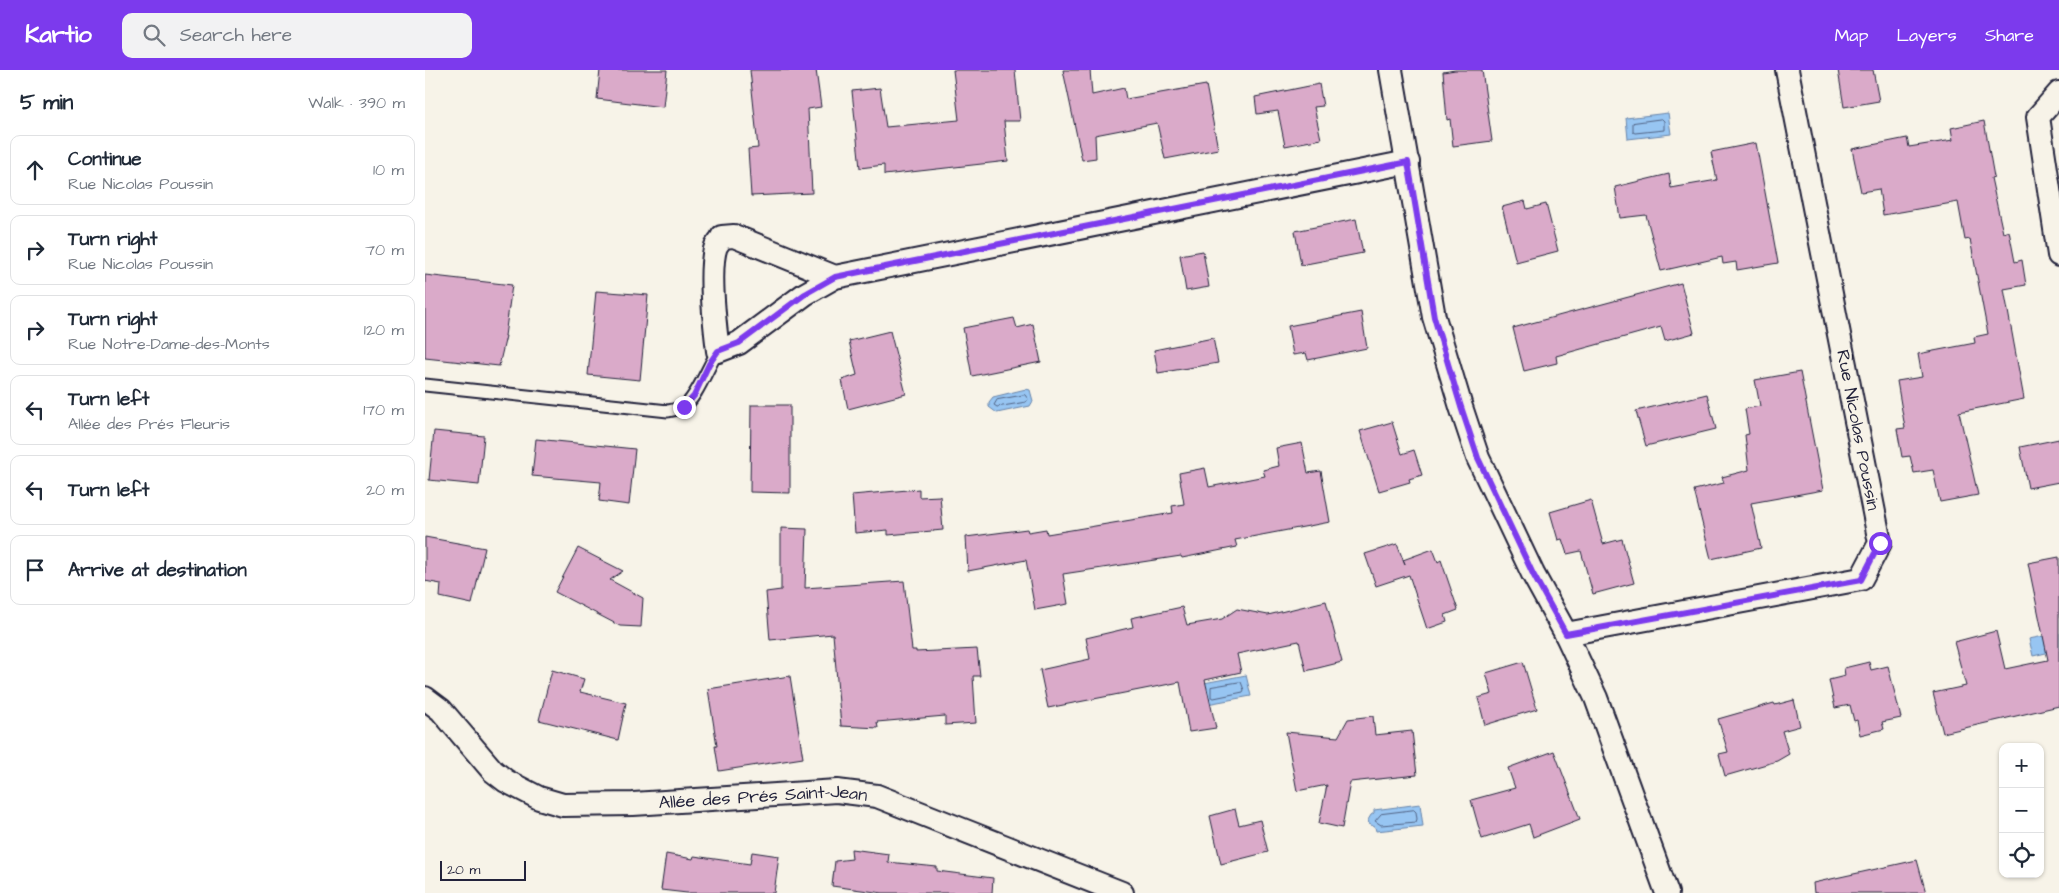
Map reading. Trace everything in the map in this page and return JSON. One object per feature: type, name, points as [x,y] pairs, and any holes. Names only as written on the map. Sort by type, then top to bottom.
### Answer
[{"type":"street","points":[[1391,70],[1434,317],[1478,458],[1533,574],[1566,634],[1596,698],[1667,893]]},
{"type":"street","name":"Rue Nicolas Poussin","points":[[1566,634],[1861,580],[1880,543],[1787,70]]},
{"type":"street","points":[[2059,93],[2038,117],[2059,254]]},
{"type":"street","points":[[835,277],[734,236],[723,236],[716,246],[713,278],[714,322],[718,351],[739,343],[805,294],[835,277],[1408,162]]},
{"type":"street","name":"Allée des Prés Saint-Jean","points":[[425,698],[441,710],[493,771],[507,781],[539,798],[563,805],[633,804],[837,791],[877,796],[1122,893]]},
{"type":"lane","points":[[425,385],[668,411],[684,407],[694,396],[709,364],[718,351]]},
{"type":"water","points":[[1668,113],[1671,134],[1628,139],[1626,118]]},
{"type":"water","points":[[1026,389],[1030,390],[1033,401],[1030,406],[997,413],[989,407],[989,402],[993,397]]},
{"type":"water","points":[[2059,633],[2059,650],[2033,656],[2029,639]]},
{"type":"water","points":[[1246,675],[1251,696],[1207,704],[1204,683]]},
{"type":"water","points":[[1420,804],[1423,826],[1376,831],[1375,827],[1369,824],[1368,820],[1374,813],[1374,810]]},
{"type":"building","points":[[600,70],[667,70],[663,107],[597,99]]},
{"type":"building","points":[[750,70],[816,70],[821,107],[808,109],[812,193],[751,196],[748,149],[758,148]]},
{"type":"building","points":[[953,70],[1015,70],[1020,121],[1004,121],[1008,161],[884,175],[884,165],[860,168],[852,91],[880,88],[886,127],[959,120]]},
{"type":"building","points":[[1063,70],[1090,70],[1092,95],[1124,88],[1126,99],[1206,85],[1218,149],[1165,159],[1157,123],[1095,135],[1096,158],[1082,160]]},
{"type":"building","points":[[1482,70],[1492,141],[1453,146],[1450,119],[1447,120],[1443,72]]},
{"type":"building","points":[[1838,70],[1873,70],[1879,101],[1844,107]]},
{"type":"building","points":[[1319,84],[1323,106],[1314,107],[1321,139],[1285,146],[1278,111],[1257,114],[1255,97]]},
{"type":"building","points":[[1984,121],[1994,177],[1991,178],[2003,233],[2009,231],[2015,262],[2022,260],[2026,285],[2004,289],[2024,399],[1959,412],[1978,495],[1940,502],[1933,470],[1914,473],[1910,456],[1902,457],[1897,429],[1905,428],[1897,381],[1922,377],[1918,354],[1975,343],[1974,337],[1988,334],[1970,239],[1965,240],[1958,202],[1883,215],[1879,189],[1861,192],[1852,149],[1907,138],[1909,147],[1953,140],[1951,128]]},
{"type":"building","points":[[1756,143],[1778,263],[1737,270],[1736,262],[1723,264],[1722,257],[1661,271],[1646,215],[1620,218],[1615,187],[1669,174],[1671,188],[1717,180],[1711,152]]},
{"type":"building","points":[[1525,201],[1527,209],[1546,204],[1558,251],[1516,262],[1502,207]]},
{"type":"building","points":[[1356,219],[1363,253],[1301,265],[1295,231]]},
{"type":"building","points":[[1203,251],[1209,287],[1186,291],[1180,255]]},
{"type":"building","points":[[425,275],[512,285],[506,336],[499,366],[425,358]]},
{"type":"building","points":[[1681,283],[1694,333],[1665,341],[1661,327],[1556,356],[1557,363],[1524,371],[1513,328]]},
{"type":"building","points":[[596,291],[648,295],[640,380],[588,375]]},
{"type":"building","points":[[1361,312],[1367,348],[1308,360],[1306,353],[1293,355],[1288,326]]},
{"type":"building","points":[[1014,318],[1017,328],[1033,324],[1041,362],[972,376],[963,328]]},
{"type":"building","points":[[890,331],[906,394],[848,409],[842,380],[857,375],[849,341]]},
{"type":"building","points":[[1213,338],[1218,363],[1158,373],[1154,350]]},
{"type":"building","points":[[1800,372],[1823,490],[1751,503],[1761,548],[1711,559],[1694,490],[1724,483],[1722,477],[1749,470],[1745,435],[1749,434],[1745,409],[1760,406],[1755,380]]},
{"type":"building","points":[[1707,394],[1716,429],[1646,446],[1636,411]]},
{"type":"building","points":[[751,405],[790,405],[790,493],[750,492]]},
{"type":"building","points":[[1392,422],[1402,454],[1414,450],[1422,475],[1409,479],[1410,482],[1379,491],[1360,431]]},
{"type":"building","points":[[434,431],[484,436],[479,485],[429,480]]},
{"type":"building","points":[[536,439],[635,449],[629,505],[599,501],[601,482],[532,476]]},
{"type":"building","points":[[2059,439],[2059,482],[2028,488],[2020,447]]},
{"type":"building","points":[[1302,443],[1308,473],[1321,471],[1330,522],[1235,540],[1237,547],[1182,558],[1181,556],[1063,574],[1068,604],[1035,610],[1026,560],[968,571],[966,537],[1027,529],[1028,532],[1046,529],[1047,534],[1173,513],[1172,506],[1184,504],[1179,473],[1205,468],[1209,487],[1265,476],[1263,470],[1279,466],[1276,448]]},
{"type":"building","points":[[919,489],[919,497],[940,496],[943,530],[888,535],[888,530],[855,533],[852,495]]},
{"type":"building","points":[[1591,500],[1603,544],[1622,539],[1634,583],[1593,594],[1581,551],[1567,554],[1562,539],[1558,540],[1550,512]]},
{"type":"building","points":[[781,528],[807,529],[805,588],[904,581],[912,650],[916,650],[916,652],[977,649],[980,676],[973,676],[976,723],[945,725],[945,716],[877,722],[878,728],[841,726],[833,634],[770,640],[766,592],[781,590]]},
{"type":"building","points":[[425,537],[485,548],[472,604],[440,597],[441,584],[425,581]]},
{"type":"building","points":[[1397,544],[1403,560],[1433,549],[1438,562],[1441,560],[1458,610],[1445,615],[1447,622],[1427,629],[1409,575],[1376,586],[1365,554]]},
{"type":"building","points":[[578,548],[623,571],[610,580],[643,598],[641,627],[620,626],[555,592]]},
{"type":"building","points":[[2059,557],[2059,706],[1943,733],[1933,693],[1966,686],[1954,642],[1996,631],[2005,669],[2048,660],[2028,563]]},
{"type":"building","points":[[1326,601],[1342,662],[1306,671],[1299,641],[1237,654],[1241,672],[1205,680],[1216,728],[1189,732],[1180,682],[1048,708],[1040,670],[1090,659],[1086,638],[1133,627],[1131,618],[1182,607],[1187,625],[1222,619],[1237,609],[1268,615]]},
{"type":"building","points":[[1523,662],[1537,709],[1485,725],[1478,698],[1492,694],[1486,673]]},
{"type":"building","points":[[1869,662],[1871,670],[1888,666],[1901,718],[1882,722],[1884,729],[1860,735],[1857,720],[1854,721],[1850,705],[1835,708],[1829,680],[1845,676],[1844,668]]},
{"type":"building","points":[[552,670],[584,679],[580,692],[626,703],[618,740],[539,720]]},
{"type":"building","points":[[790,676],[803,758],[719,771],[708,689]]},
{"type":"building","points":[[1794,700],[1800,726],[1782,731],[1789,754],[1777,761],[1725,776],[1719,754],[1728,752],[1718,719],[1774,703],[1775,705]]},
{"type":"building","points":[[1373,716],[1375,735],[1412,731],[1417,775],[1350,782],[1342,828],[1319,823],[1327,785],[1297,791],[1286,732],[1338,737],[1348,719]]},
{"type":"building","points":[[1554,751],[1580,819],[1533,837],[1529,824],[1482,839],[1471,800],[1515,788],[1508,768]]},
{"type":"building","points":[[1235,809],[1239,825],[1260,820],[1268,852],[1221,864],[1210,816]]},
{"type":"building","points":[[851,849],[889,854],[888,862],[937,867],[937,871],[993,878],[992,893],[883,893],[832,886],[835,861],[852,859]]},
{"type":"building","points":[[752,852],[779,856],[774,893],[687,893],[661,890],[666,854],[693,859],[694,856],[750,864]]},
{"type":"building","points":[[1917,860],[1926,893],[1814,893],[1813,883]]},
{"type":"route","points":[[684,407],[694,396],[709,364],[718,351],[739,343],[805,294],[835,277],[1408,162],[1434,317],[1478,458],[1533,574],[1566,634],[1861,580],[1880,543]]}]
